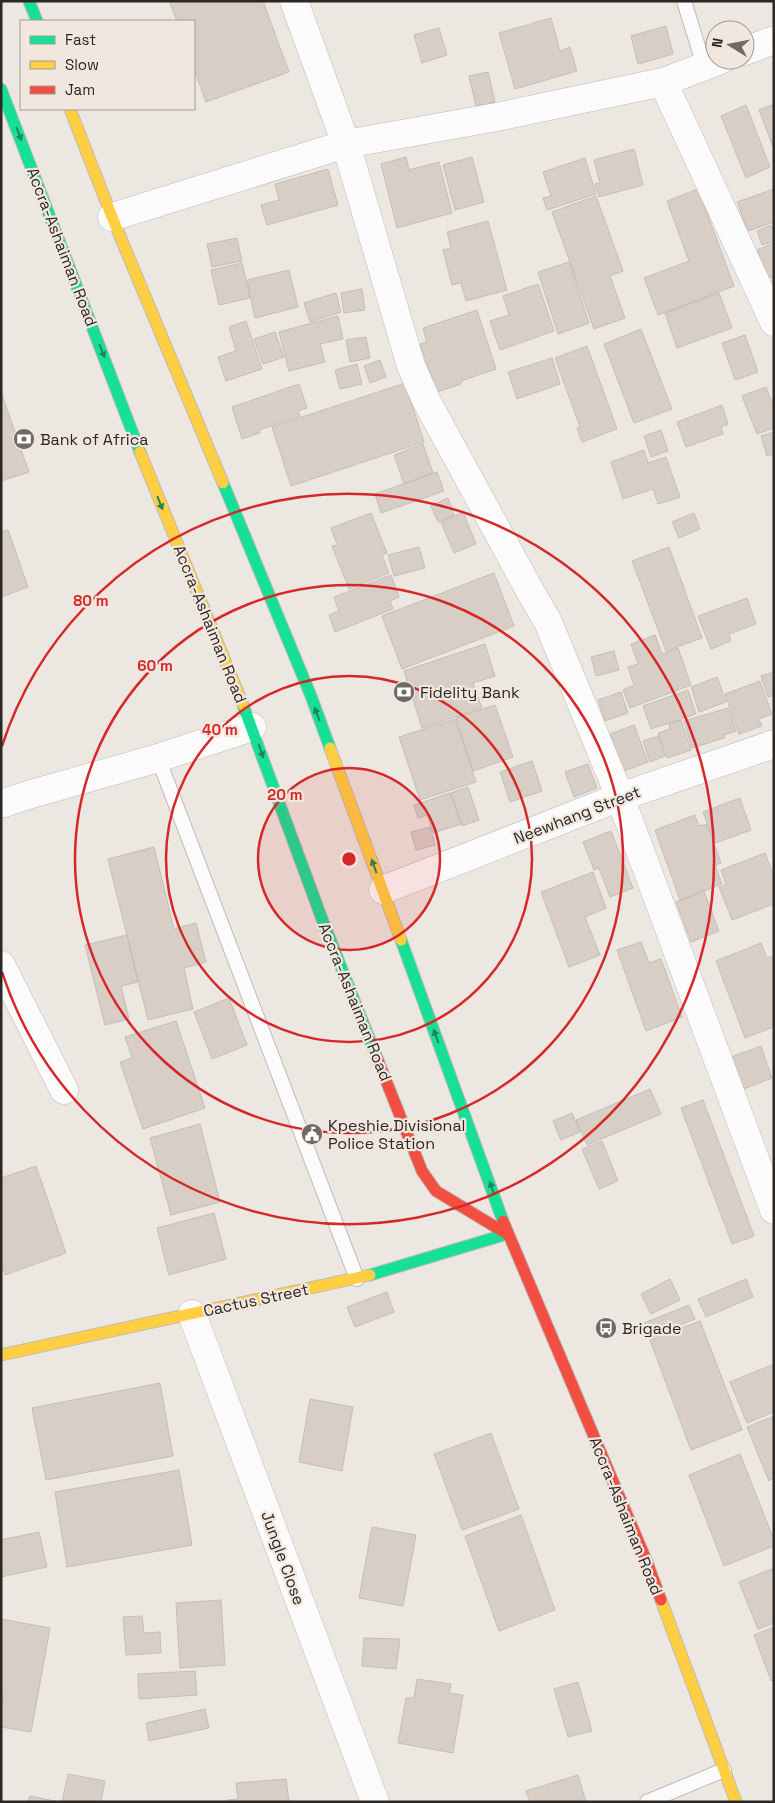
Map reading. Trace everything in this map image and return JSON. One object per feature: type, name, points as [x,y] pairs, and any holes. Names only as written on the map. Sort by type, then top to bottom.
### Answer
[{"type":"main road","points":[[29,1],[37,20]]},
{"type":"main road","name":"Accra-Ashaiman Road","points":[[3,98],[158,499],[252,728],[322,919],[422,1171],[436,1191],[508,1234]]},
{"type":"main road","name":"Accra-Ashaiman Road","points":[[70,110],[112,217],[311,696],[508,1234],[646,1562],[736,1802]]},
{"type":"main road","name":"Cactus Street","points":[[1,1355],[357,1278],[508,1234]]},
{"type":"street","points":[[294,1],[346,144],[411,366],[427,402],[548,622],[620,797],[774,1210]]},
{"type":"street","points":[[755,47],[774,40]]},
{"type":"street","points":[[112,217],[346,144],[497,117],[664,82],[705,66]]},
{"type":"street","points":[[664,82],[774,322]]},
{"type":"street","points":[[1,804],[252,728]]},
{"type":"street","name":"Neewhang Street","points":[[383,890],[620,797],[774,744]]},
{"type":"street","points":[[3,973],[64,1090]]},
{"type":"street","name":"Jungle Close","points":[[192,1314],[375,1802]]},
{"type":"lane","points":[[684,1],[705,46]]},
{"type":"lane","points":[[158,758],[357,1278]]},
{"type":"lane","points":[[648,1802],[724,1770]]},
{"type":"building","points":[[169,1],[263,1],[289,72],[206,102],[195,72],[195,20],[177,20]]},
{"type":"building","points":[[551,18],[560,51],[570,47],[577,71],[515,89],[499,33]]},
{"type":"building","points":[[666,26],[673,54],[638,64],[631,36]]},
{"type":"building","points":[[439,28],[447,55],[422,63],[414,35]]},
{"type":"building","points":[[488,72],[495,102],[476,106],[469,76]]},
{"type":"building","points":[[774,104],[774,150],[759,110]]},
{"type":"building","points":[[746,105],[770,167],[746,178],[721,116]]},
{"type":"building","points":[[634,149],[643,185],[599,197],[595,184],[600,183],[594,160]]},
{"type":"building","points":[[406,157],[409,170],[439,162],[452,213],[397,228],[381,164]]},
{"type":"building","points":[[472,157],[484,202],[455,210],[443,165]]},
{"type":"building","points":[[585,158],[596,194],[547,210],[543,198],[551,196],[543,172]]},
{"type":"building","points":[[328,169],[338,205],[267,225],[261,205],[279,200],[275,184]]},
{"type":"building","points":[[698,189],[734,286],[658,315],[644,278],[689,261],[667,201]]},
{"type":"building","points":[[774,189],[774,222],[748,231],[737,202]]},
{"type":"building","points":[[596,196],[623,271],[610,276],[625,318],[594,329],[552,212]]},
{"type":"building","points":[[488,221],[507,290],[466,301],[461,283],[452,285],[443,250],[451,248],[447,232]]},
{"type":"building","points":[[771,225],[774,231],[774,241],[762,245],[757,231]]},
{"type":"building","points":[[237,238],[242,261],[212,267],[207,244]]},
{"type":"building","points":[[774,243],[774,283],[772,277],[769,278],[757,250]]},
{"type":"building","points":[[569,262],[589,323],[558,334],[538,272]]},
{"type":"building","points":[[242,263],[250,298],[219,305],[211,270]]},
{"type":"building","points":[[289,270],[298,307],[255,318],[247,280]]},
{"type":"building","points":[[538,284],[554,331],[500,350],[490,321],[509,315],[503,296]]},
{"type":"building","points":[[362,289],[365,310],[344,313],[341,293]]},
{"type":"building","points":[[336,293],[341,312],[310,322],[304,303]]},
{"type":"building","points":[[719,293],[732,328],[677,348],[665,313]]},
{"type":"building","points":[[477,310],[496,369],[461,381],[461,384],[437,392],[420,344],[427,342],[423,328]]},
{"type":"building","points":[[338,316],[343,339],[320,344],[325,362],[289,371],[279,332]]},
{"type":"building","points":[[246,321],[262,369],[226,381],[218,357],[236,351],[229,327]]},
{"type":"building","points":[[641,329],[672,409],[634,423],[604,344]]},
{"type":"building","points":[[275,332],[284,357],[263,364],[254,339]]},
{"type":"building","points":[[745,335],[758,372],[735,380],[722,343]]},
{"type":"building","points":[[366,337],[370,358],[350,362],[346,340]]},
{"type":"building","points":[[587,346],[617,429],[582,442],[577,428],[580,427],[555,358]]},
{"type":"building","points":[[552,358],[560,384],[517,399],[508,372]]},
{"type":"building","points":[[380,360],[386,377],[370,383],[364,366]]},
{"type":"building","points":[[357,364],[362,384],[340,389],[335,370]]},
{"type":"building","points":[[405,383],[424,442],[291,486],[272,427]]},
{"type":"building","points":[[299,384],[307,408],[298,411],[300,416],[259,430],[260,433],[242,439],[232,407]]},
{"type":"building","points":[[766,387],[774,407],[774,428],[757,434],[742,396]]},
{"type":"building","points":[[1,392],[29,472],[1,481]]},
{"type":"building","points":[[722,405],[728,424],[721,427],[723,434],[686,447],[677,422]]},
{"type":"building","points":[[661,430],[668,451],[651,457],[644,436]]},
{"type":"building","points":[[774,432],[774,454],[767,456],[761,436]]},
{"type":"building","points":[[423,444],[433,473],[404,484],[394,455]]},
{"type":"building","points":[[644,450],[648,463],[666,457],[680,497],[658,504],[653,489],[623,499],[611,462]]},
{"type":"building","points":[[437,472],[444,491],[381,513],[375,494]]},
{"type":"building","points":[[448,498],[454,515],[438,522],[431,506]]},
{"type":"building","points":[[463,512],[476,544],[454,553],[441,522]]},
{"type":"building","points":[[371,513],[387,553],[382,555],[389,573],[349,589],[332,546],[337,545],[331,528]]},
{"type":"building","points":[[694,513],[700,529],[679,538],[672,522]]},
{"type":"building","points":[[8,530],[28,587],[1,597],[1,532]]},
{"type":"building","points":[[419,547],[425,568],[394,576],[388,555]]},
{"type":"building","points":[[669,547],[702,638],[666,651],[632,561]]},
{"type":"building","points":[[494,573],[514,626],[402,669],[382,616]]},
{"type":"building","points":[[391,575],[399,597],[390,601],[393,609],[335,632],[329,615],[339,611],[334,597]]},
{"type":"building","points":[[747,598],[756,624],[729,634],[731,641],[711,649],[698,616]]},
{"type":"building","points":[[655,635],[662,654],[678,648],[691,685],[630,708],[623,690],[634,685],[628,667],[638,664],[631,644]]},
{"type":"building","points":[[485,644],[495,676],[473,683],[482,708],[422,728],[404,671]]},
{"type":"building","points":[[614,651],[619,670],[596,676],[591,657]]},
{"type":"building","points":[[774,672],[774,695],[768,697],[761,676]]},
{"type":"building","points":[[717,677],[726,702],[699,712],[691,687]]},
{"type":"building","points":[[760,681],[772,714],[759,719],[762,726],[739,734],[725,694]]},
{"type":"building","points":[[688,690],[696,714],[651,729],[643,706]]},
{"type":"building","points":[[621,692],[628,713],[605,721],[598,700]]},
{"type":"building","points":[[495,705],[513,757],[473,771],[456,718]]},
{"type":"building","points":[[728,708],[736,731],[724,735],[724,738],[692,748],[684,721]]},
{"type":"building","points":[[455,719],[476,782],[420,800],[399,737]]},
{"type":"building","points":[[681,720],[691,750],[667,758],[658,733],[670,729],[669,724]]},
{"type":"building","points":[[634,725],[648,762],[624,771],[610,734]]},
{"type":"building","points":[[658,736],[665,756],[650,762],[643,741]]},
{"type":"building","points":[[532,761],[542,791],[510,802],[500,772]]},
{"type":"building","points":[[588,764],[597,788],[574,797],[565,772]]},
{"type":"building","points":[[468,787],[479,820],[462,826],[451,793]]},
{"type":"building","points":[[450,793],[461,824],[433,833],[427,815],[418,818],[414,805]]},
{"type":"building","points":[[740,798],[751,830],[715,843],[703,812]]},
{"type":"building","points":[[695,815],[699,826],[707,824],[721,863],[715,865],[722,884],[680,900],[655,830]]},
{"type":"building","points":[[430,827],[435,845],[416,850],[411,832]]},
{"type":"building","points":[[611,831],[633,888],[610,897],[599,868],[594,870],[583,842]]},
{"type":"building","points":[[154,847],[174,929],[196,923],[206,962],[184,968],[193,1009],[148,1020],[108,859]]},
{"type":"building","points":[[765,853],[774,877],[774,904],[732,920],[719,887],[726,885],[721,870]]},
{"type":"building","points":[[593,872],[606,908],[585,917],[600,955],[569,967],[541,892]]},
{"type":"building","points":[[704,891],[719,931],[691,942],[676,902]]},
{"type":"building","points":[[127,935],[138,982],[121,986],[129,1019],[105,1025],[85,945]]},
{"type":"building","points":[[641,942],[649,963],[661,959],[682,1017],[646,1031],[617,950]]},
{"type":"building","points":[[761,943],[767,958],[774,956],[774,1027],[745,1038],[716,961]]},
{"type":"building","points":[[229,998],[247,1045],[212,1059],[194,1012]]},
{"type":"building","points":[[176,1021],[205,1108],[143,1129],[120,1062],[132,1058],[125,1037]]},
{"type":"building","points":[[761,1046],[772,1078],[738,1091],[726,1059]]},
{"type":"building","points":[[650,1089],[661,1114],[587,1145],[576,1120]]},
{"type":"building","points":[[703,1100],[754,1236],[732,1244],[681,1108]]},
{"type":"building","points":[[572,1113],[580,1132],[561,1140],[553,1121]]},
{"type":"building","points":[[200,1124],[220,1202],[171,1215],[150,1138]]},
{"type":"building","points":[[602,1141],[618,1181],[599,1189],[582,1149]]},
{"type":"building","points":[[36,1166],[66,1253],[5,1275],[1,1263],[1,1178]]},
{"type":"building","points":[[214,1213],[226,1259],[169,1275],[157,1228]]},
{"type":"building","points":[[670,1279],[680,1300],[651,1314],[641,1294]]},
{"type":"building","points":[[746,1279],[753,1297],[706,1317],[698,1299]]},
{"type":"building","points":[[387,1292],[394,1312],[355,1327],[347,1307]]},
{"type":"building","points":[[689,1305],[695,1319],[650,1338],[644,1323]]},
{"type":"building","points":[[700,1321],[742,1430],[691,1450],[650,1340]]},
{"type":"building","points":[[774,1364],[774,1412],[747,1423],[730,1382]]},
{"type":"building","points":[[160,1383],[173,1456],[46,1480],[32,1408]]},
{"type":"building","points":[[310,1399],[353,1407],[342,1471],[299,1462]]},
{"type":"building","points":[[774,1416],[774,1478],[769,1481],[747,1427]]},
{"type":"building","points":[[491,1433],[519,1509],[462,1530],[434,1454]]},
{"type":"building","points":[[740,1454],[774,1540],[774,1546],[724,1566],[689,1475]]},
{"type":"building","points":[[179,1470],[192,1545],[67,1567],[55,1492]]},
{"type":"building","points":[[521,1515],[555,1610],[499,1631],[465,1536]]},
{"type":"building","points":[[372,1527],[416,1535],[403,1606],[359,1598]]},
{"type":"building","points":[[39,1532],[47,1567],[1,1577],[1,1540]]},
{"type":"building","points":[[774,1568],[774,1623],[758,1629],[739,1582]]},
{"type":"building","points":[[221,1600],[225,1665],[180,1668],[176,1603]]},
{"type":"building","points":[[142,1616],[144,1633],[160,1632],[161,1653],[126,1655],[123,1617]]},
{"type":"building","points":[[1,1619],[50,1628],[31,1732],[1,1727],[1,1709],[4,1695],[1,1695]]},
{"type":"building","points":[[774,1627],[774,1680],[771,1681],[754,1635]]},
{"type":"building","points":[[364,1638],[400,1639],[396,1669],[362,1666]]},
{"type":"building","points":[[195,1671],[197,1695],[139,1699],[138,1674]]},
{"type":"building","points":[[417,1679],[451,1684],[449,1693],[463,1695],[453,1753],[398,1743],[406,1698],[414,1698]]},
{"type":"building","points":[[578,1682],[592,1731],[568,1737],[554,1689]]},
{"type":"building","points":[[205,1709],[209,1728],[149,1741],[146,1723]]},
{"type":"building","points":[[68,1774],[105,1781],[101,1802],[62,1802]]},
{"type":"building","points":[[578,1775],[586,1802],[530,1802],[526,1791]]},
{"type":"building","points":[[286,1779],[289,1802],[227,1802],[227,1800],[238,1799],[236,1783]]},
{"type":"building","points":[[30,1796],[59,1802],[28,1802]]},
{"type":"traffic: fast","points":[[29,1],[37,20]]},
{"type":"traffic: fast","points":[[1,89],[140,452]]},
{"type":"traffic: fast","points":[[223,483],[311,696],[330,748]]},
{"type":"traffic: fast","points":[[243,705],[322,919],[377,1058]]},
{"type":"traffic: fast","points":[[401,940],[503,1221]]},
{"type":"traffic: fast","points":[[370,1275],[507,1234]]},
{"type":"traffic: slow","points":[[70,110],[112,217],[223,483]]},
{"type":"traffic: slow","points":[[140,452],[243,705]]},
{"type":"traffic: slow","points":[[330,748],[401,940]]},
{"type":"traffic: slow","points":[[1,1355],[370,1275]]},
{"type":"traffic: slow","points":[[661,1600],[736,1802]]},
{"type":"traffic: jam","points":[[377,1058],[422,1171],[436,1191],[507,1234]]},
{"type":"traffic: jam","points":[[503,1221],[647,1562],[661,1600]]},
{"type":"place","name":"Bank of Africa","points":[[24,439]]},
{"type":"place","name":"Fidelity Bank","points":[[404,692]]},
{"type":"place","name":"Kpeshie Divisional Police Station","points":[[312,1134]]},
{"type":"place","name":"Brigade","points":[[606,1328]]}]
